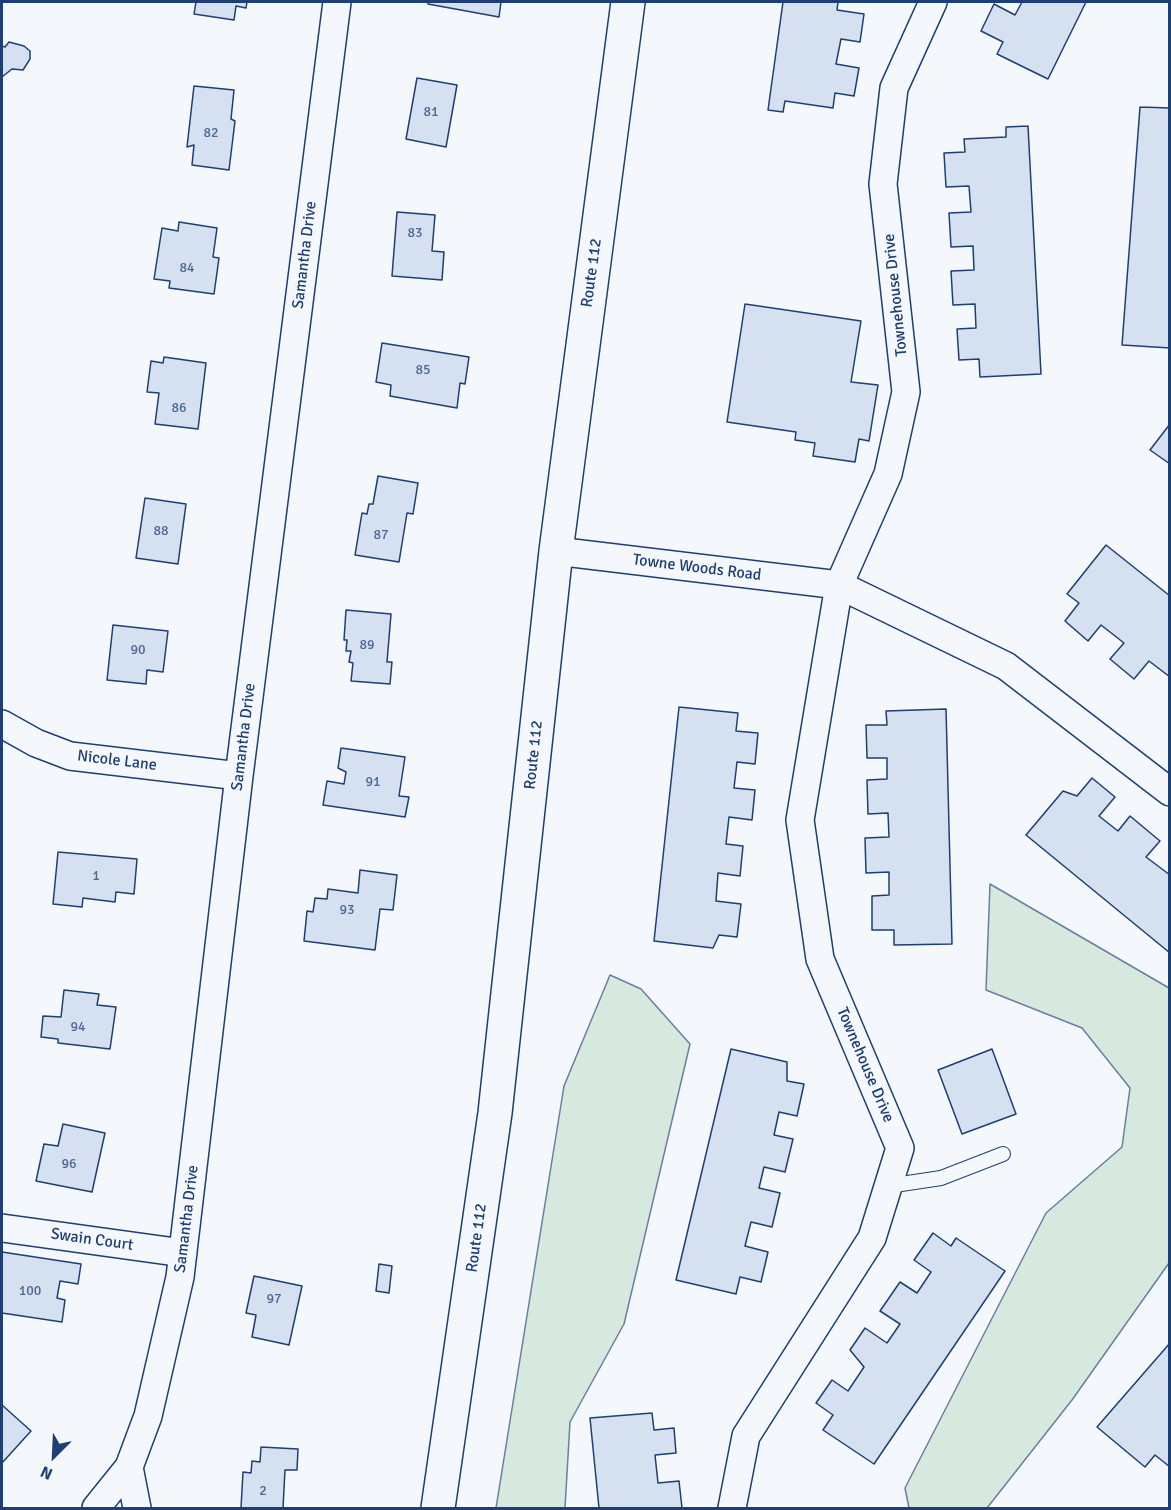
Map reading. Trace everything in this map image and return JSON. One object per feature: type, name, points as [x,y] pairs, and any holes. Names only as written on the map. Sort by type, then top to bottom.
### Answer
[{"type":"main road","name":"Route 112","points":[[438,1509],[495,1113],[556,551],[628,2]]},
{"type":"street","name":"Samantha Drive","points":[[129,1467],[148,1416],[165,1353],[183,1253],[239,776],[337,2]]},
{"type":"street","name":"Townehouse Drive","points":[[732,1509],[746,1436],[872,1238],[900,1148],[820,959],[800,820],[838,585],[888,474],[906,392],[883,184],[894,88],[933,2]]},
{"type":"street","name":"Towne Woods Road","points":[[556,551],[838,585]]},
{"type":"street","points":[[838,585],[1006,666],[1170,792]]},
{"type":"street","name":"Nicole Lane","points":[[2,724],[36,743],[70,756],[239,776]]},
{"type":"street","name":"Swain Court","points":[[2,1228],[183,1253]]},
{"type":"street","points":[[96,1509],[129,1467]]},
{"type":"street","points":[[129,1467],[137,1509]]},
{"type":"lane","points":[[888,1186],[941,1178],[1003,1154]]},
{"type":"shaded area","points":[[990,884],[1169,988],[1169,1263],[1072,1400],[987,1508],[909,1508],[905,1488],[1046,1213],[1122,1147],[1130,1088],[1082,1028],[986,990]]},
{"type":"shaded area","points":[[610,975],[641,989],[690,1044],[624,1324],[570,1422],[565,1508],[496,1508],[564,1086]]},
{"type":"building","points":[[196,2],[247,2],[246,8],[236,6],[234,20],[194,14]]},
{"type":"building","points":[[428,2],[501,2],[499,17],[428,4]]},
{"type":"building","points":[[783,2],[838,2],[837,10],[864,14],[860,42],[841,39],[836,64],[859,68],[854,96],[835,93],[833,108],[785,101],[783,112],[768,110]]},
{"type":"building","points":[[1022,2],[1086,2],[1048,79],[997,54],[1003,42],[981,31],[994,4],[1015,15]]},
{"type":"building","points":[[9,42],[24,46],[30,51],[30,59],[23,70],[12,69],[2,77],[2,46],[5,47]]},
{"type":"building","points":[[417,78],[457,85],[446,147],[406,139]]},
{"type":"building","points":[[194,86],[234,90],[231,119],[235,121],[229,170],[192,165],[194,145],[187,147]]},
{"type":"building","points":[[1140,107],[1170,108],[1170,348],[1122,345]]},
{"type":"building","points":[[1028,126],[1041,374],[980,377],[979,359],[959,360],[957,329],[976,328],[975,304],[953,305],[951,271],[974,270],[973,246],[951,247],[949,213],[971,212],[969,186],[946,187],[944,153],[965,152],[964,139],[1006,137],[1006,127]]},
{"type":"building","points":[[397,212],[435,215],[432,251],[444,252],[442,280],[392,276]]},
{"type":"building","points":[[179,222],[217,228],[213,257],[219,258],[214,294],[169,288],[170,281],[154,279],[162,228],[178,231]]},
{"type":"building","points":[[745,304],[861,321],[851,382],[878,385],[869,441],[859,439],[855,462],[813,456],[815,443],[795,440],[796,432],[727,422]]},
{"type":"building","points":[[382,343],[469,357],[465,384],[460,383],[457,408],[390,396],[391,385],[376,382]]},
{"type":"building","points":[[164,357],[206,363],[198,429],[155,424],[159,393],[147,392],[151,361],[163,363]]},
{"type":"building","points":[[1170,424],[1170,464],[1150,450]]},
{"type":"building","points":[[378,476],[418,483],[413,514],[407,513],[399,562],[355,555],[362,513],[367,514],[369,504],[373,504]]},
{"type":"building","points":[[145,498],[186,504],[178,564],[136,558]]},
{"type":"building","points":[[1106,545],[1170,596],[1170,677],[1149,661],[1134,679],[1110,659],[1124,643],[1101,625],[1088,641],[1065,621],[1079,603],[1067,594]]},
{"type":"building","points":[[346,610],[391,614],[387,662],[392,662],[390,684],[351,681],[353,663],[349,662],[351,651],[346,651],[347,640],[344,640]]},
{"type":"building","points":[[113,625],[168,631],[163,672],[147,670],[146,684],[107,680]]},
{"type":"building","points":[[679,707],[738,713],[736,731],[758,733],[755,764],[737,762],[734,788],[755,790],[752,820],[729,817],[726,844],[743,846],[740,876],[718,873],[716,901],[741,904],[737,937],[719,935],[713,948],[654,941]]},
{"type":"building","points":[[946,709],[952,944],[894,945],[894,930],[872,930],[872,896],[889,895],[889,872],[866,873],[865,838],[889,837],[888,813],[868,814],[867,780],[887,779],[887,758],[867,758],[866,725],[887,725],[886,711]]},
{"type":"building","points":[[341,748],[405,757],[399,796],[409,797],[405,817],[323,805],[327,781],[344,784],[346,772],[338,768]]},
{"type":"building","points":[[1092,778],[1115,797],[1099,816],[1118,831],[1130,816],[1160,841],[1146,857],[1170,875],[1170,953],[1026,835],[1063,791],[1077,796]]},
{"type":"building","points":[[58,852],[137,859],[134,894],[116,892],[115,902],[83,898],[82,907],[53,904]]},
{"type":"building","points":[[360,870],[397,875],[393,910],[380,909],[375,950],[304,941],[307,911],[313,912],[315,898],[327,899],[328,889],[358,893]]},
{"type":"building","points":[[64,990],[99,994],[97,1005],[116,1007],[110,1049],[58,1043],[58,1039],[41,1037],[43,1016],[61,1017]]},
{"type":"building","points":[[731,1049],[787,1062],[787,1081],[804,1084],[797,1116],[779,1112],[774,1135],[793,1139],[785,1172],[764,1167],[759,1188],[780,1193],[772,1227],[751,1222],[745,1246],[768,1252],[761,1282],[740,1277],[736,1294],[676,1280]]},
{"type":"building","points":[[992,1049],[1016,1114],[962,1134],[938,1070]]},
{"type":"building","points":[[63,1124],[105,1133],[92,1192],[36,1181],[44,1144],[58,1146]]},
{"type":"building","points":[[933,1233],[951,1246],[956,1238],[1005,1271],[874,1464],[823,1430],[833,1415],[816,1403],[832,1380],[848,1391],[864,1367],[850,1350],[865,1328],[887,1343],[900,1324],[880,1311],[900,1282],[917,1293],[931,1272],[914,1260]]},
{"type":"building","points":[[2,1252],[81,1264],[78,1284],[60,1281],[57,1298],[65,1300],[62,1322],[2,1313]]},
{"type":"building","points":[[379,1264],[392,1266],[389,1293],[376,1291]]},
{"type":"building","points":[[254,1276],[302,1286],[289,1345],[252,1337],[256,1315],[246,1313]]},
{"type":"building","points":[[1170,1343],[1170,1467],[1155,1455],[1145,1467],[1097,1427]]},
{"type":"building","points":[[2,1405],[31,1431],[2,1463]]},
{"type":"building","points":[[652,1413],[654,1430],[674,1428],[676,1453],[655,1455],[658,1483],[679,1481],[682,1508],[599,1508],[590,1418]]},
{"type":"building","points":[[261,1447],[298,1449],[297,1470],[285,1470],[283,1508],[241,1508],[243,1472],[251,1473],[252,1461],[260,1462]]}]
